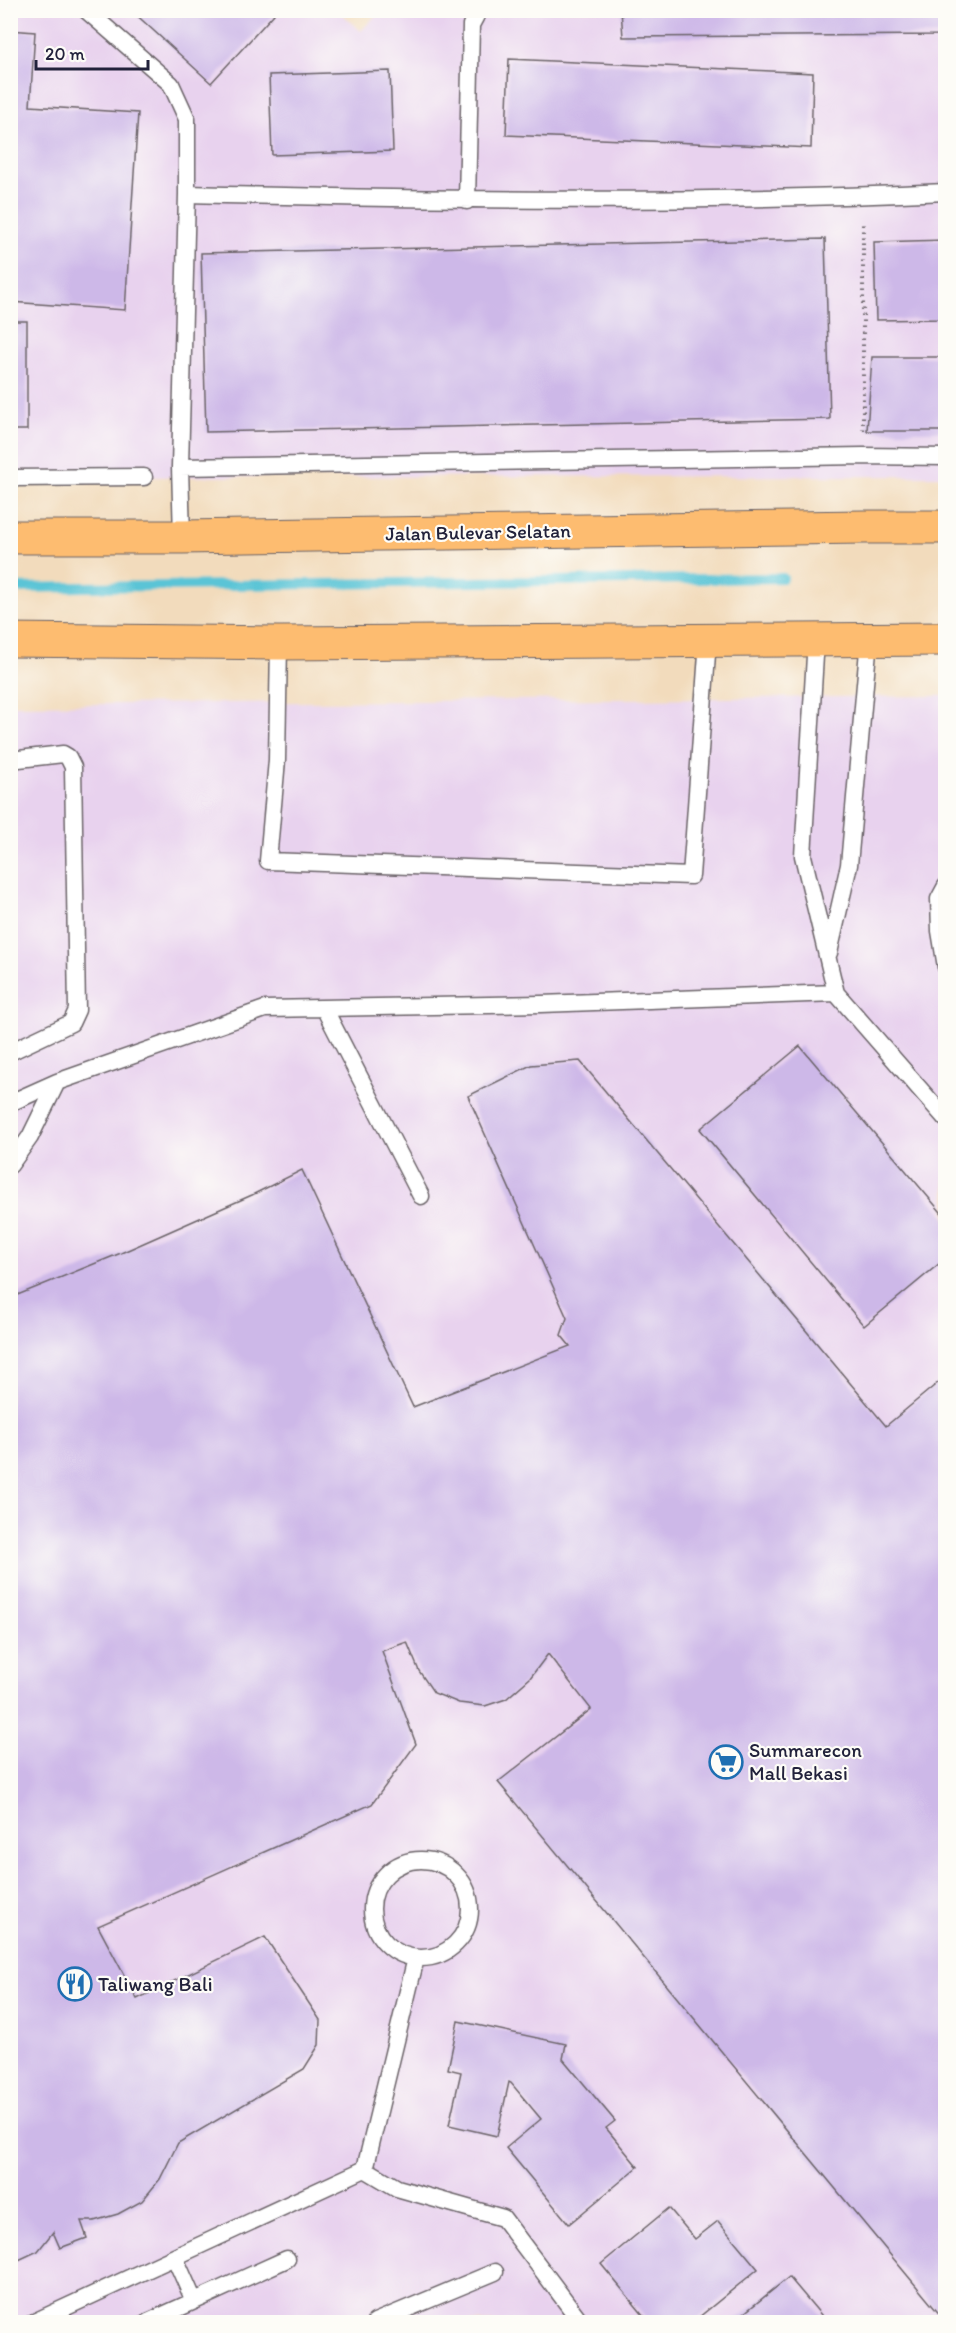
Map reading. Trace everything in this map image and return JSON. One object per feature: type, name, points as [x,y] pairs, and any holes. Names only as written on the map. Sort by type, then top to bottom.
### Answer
[{"type":"main road","name":"Jalan Bulevar Selatan","points":[[10,537],[182,537],[945,527]]},
{"type":"main road","points":[[10,640],[279,643],[945,639]]},
{"type":"lane","points":[[86,10],[171,84],[186,119],[187,194],[180,467],[182,537]]},
{"type":"lane","points":[[467,201],[471,25],[478,10]]},
{"type":"lane","points":[[187,194],[467,201],[863,196],[945,192]]},
{"type":"lane","points":[[180,467],[863,456],[945,457]]},
{"type":"lane","points":[[10,478],[144,477]]},
{"type":"lane","points":[[816,639],[803,856],[836,993],[945,1119]]},
{"type":"lane","points":[[828,957],[849,865],[868,639]]},
{"type":"lane","points":[[279,643],[277,760],[268,861],[691,876],[708,640]]},
{"type":"lane","points":[[10,760],[63,754],[68,757],[73,766],[77,1010],[71,1023],[10,1052]]},
{"type":"lane","points":[[945,886],[939,899],[940,931],[945,967]]},
{"type":"lane","points":[[10,1103],[57,1082],[264,1009],[541,1004],[836,993]]},
{"type":"lane","points":[[324,1008],[421,1196]]},
{"type":"lane","points":[[10,1165],[30,1137],[57,1082]]},
{"type":"lane","points":[[428,1860],[448,1868],[462,1882],[467,1892],[471,1911],[466,1931],[455,1945],[433,1957],[416,1958],[387,1945],[375,1928],[371,1907],[376,1887],[389,1871],[407,1861],[428,1860]]},
{"type":"lane","points":[[365,2169],[416,1958]]},
{"type":"lane","points":[[34,2322],[365,2169]]},
{"type":"lane","points":[[365,2169],[397,2188],[503,2218],[581,2322]]},
{"type":"lane","points":[[175,2258],[194,2301]]},
{"type":"lane","points":[[148,2322],[287,2259]]},
{"type":"lane","points":[[375,2322],[495,2272]]},
{"type":"path","points":[[863,196],[863,456]]},
{"type":"shaded area","points":[[381,10],[945,11],[945,476],[11,477],[10,11],[339,11],[361,31]]},
{"type":"shaded area","points":[[945,696],[945,2322],[11,2322],[10,705]]},
{"type":"building","points":[[131,10],[270,10],[274,14],[211,83]]},
{"type":"building","points":[[621,10],[946,10],[946,35],[623,37]]},
{"type":"building","points":[[10,30],[35,32],[30,106],[138,113],[125,310],[10,302]]},
{"type":"building","points":[[509,59],[813,73],[811,148],[506,135]]},
{"type":"building","points":[[390,71],[393,151],[272,155],[269,75]]},
{"type":"building","points":[[825,239],[830,419],[206,432],[201,253]]},
{"type":"building","points":[[946,240],[946,319],[876,320],[874,242]]},
{"type":"building","points":[[10,321],[27,321],[27,430],[10,430]]},
{"type":"building","points":[[872,357],[946,357],[946,431],[867,431]]},
{"type":"building","points":[[800,1046],[946,1218],[946,1258],[864,1326],[700,1129]]},
{"type":"building","name":"Summarecon Mall Bekasi","points":[[580,1061],[886,1426],[946,1376],[946,2322],[498,1782],[591,1709],[548,1654],[530,1678],[506,1699],[485,1706],[459,1703],[434,1693],[419,1671],[407,1642],[382,1651],[416,1744],[372,1804],[98,1926],[137,1999],[265,1937],[320,2020],[319,2045],[304,2069],[178,2143],[160,2179],[142,2201],[118,2214],[94,2221],[81,2221],[87,2238],[60,2248],[53,2232],[38,2251],[10,2264],[10,1298],[121,1253],[252,1195],[302,1170],[413,1407],[570,1346],[561,1335],[567,1318],[468,1096],[531,1065]]},
{"type":"building","points":[[458,2021],[566,2044],[563,2059],[615,2121],[606,2128],[638,2167],[569,2224],[506,2148],[541,2119],[511,2083],[509,2082],[497,2136],[449,2125],[461,2072],[448,2069]]},
{"type":"building","points":[[669,2208],[695,2239],[718,2221],[758,2269],[693,2322],[649,2322],[601,2264]]},
{"type":"building","points":[[789,2277],[827,2322],[733,2322]]},
{"type":"waterway","points":[[10,588],[783,578]]},
{"type":"place","name":"Summarecon Mall Bekasi","points":[[726,1762]]},
{"type":"place","name":"Taliwang Bali","points":[[75,1984]]}]
